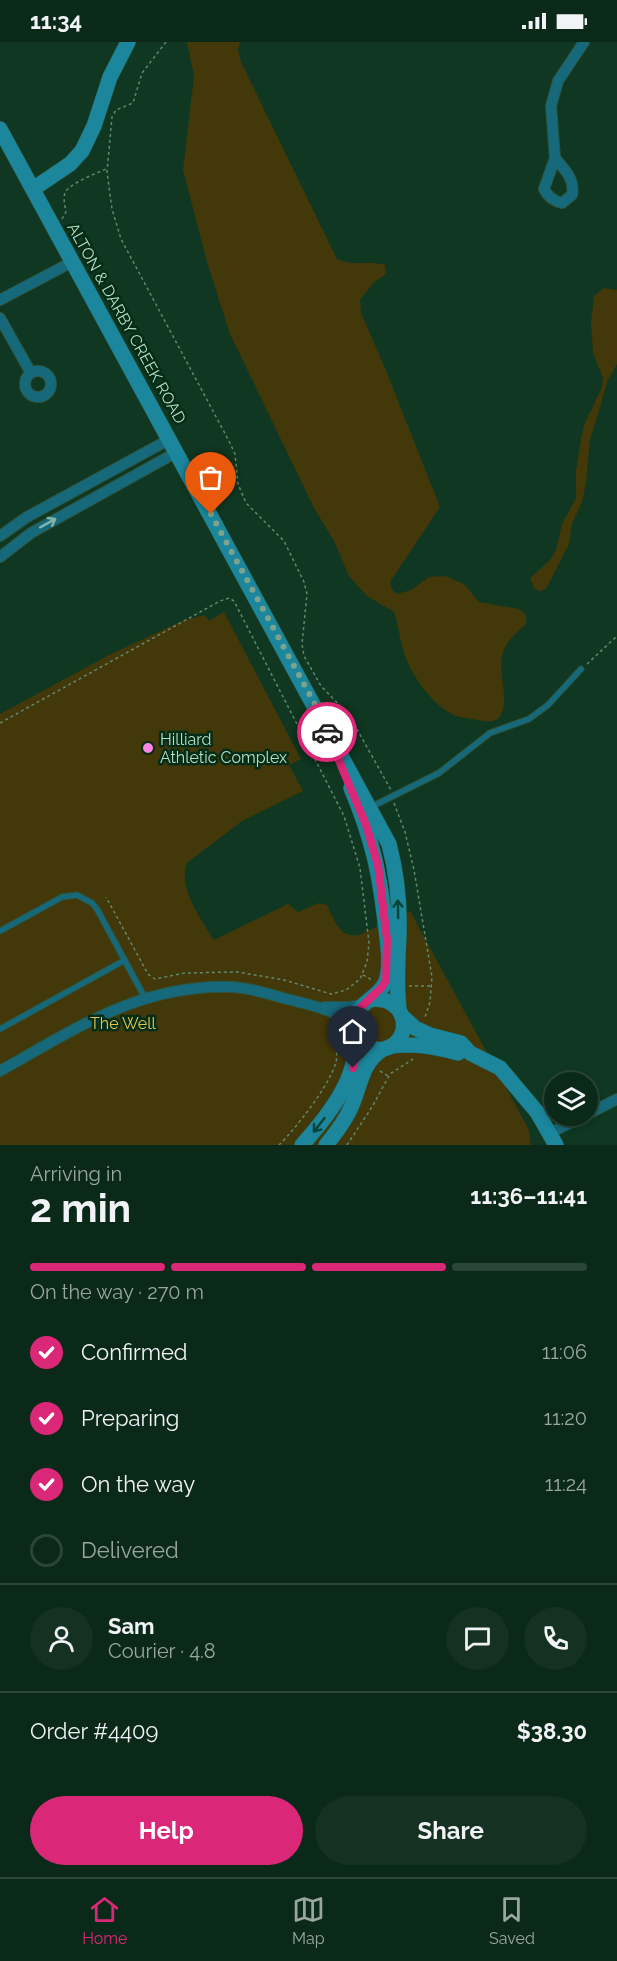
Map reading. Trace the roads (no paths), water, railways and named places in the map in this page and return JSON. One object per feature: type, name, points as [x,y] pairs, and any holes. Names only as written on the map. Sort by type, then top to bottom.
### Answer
[{"type":"main road","points":[[0,129],[33,189],[55,176],[82,151],[94,126],[111,77],[128,42]]},
{"type":"main road","name":"ALTON & DARBY CREEK ROAD","points":[[33,189],[371,807],[388,844],[398,886],[399,933],[396,986],[401,1013]]},
{"type":"main road","name":"ALTON & DARBY CREEK ROAD","points":[[317,708],[366,825],[378,865],[388,968],[382,987],[366,1003]]},
{"type":"main road","points":[[302,1145],[327,1114],[353,1068],[357,1052],[354,1031],[357,1011],[366,1003],[386,1000],[415,1028],[461,1044],[470,1053],[500,1068],[537,1112],[553,1139]]},
{"type":"main road","points":[[326,1145],[352,1107],[366,1066],[372,1056],[387,1047],[402,1033],[401,1013]]},
{"type":"main road","points":[[354,1031],[367,1047],[411,1044],[458,1053],[470,1053]]},
{"type":"street","points":[[555,158],[551,106],[558,81],[584,42]]},
{"type":"street","points":[[0,300],[72,261]]},
{"type":"street","points":[[0,318],[31,373]]},
{"type":"street","points":[[4,533],[101,476],[174,445]]},
{"type":"street","points":[[0,557],[18,542],[109,490],[174,445]]},
{"type":"street","points":[[0,1071],[93,1020],[145,998],[196,988],[235,987],[318,1007],[336,1014],[354,1031]]},
{"type":"street","points":[[318,1007],[349,1007],[366,1003]]},
{"type":"street","points":[[598,1109],[617,1099]]},
{"type":"street","points":[[553,1139],[571,1126]]},
{"type":"lane","points":[[101,476],[109,490]]},
{"type":"lane","points":[[4,533],[18,542]]},
{"type":"lane","points":[[371,807],[439,773],[490,733],[529,719],[548,705],[581,669]]},
{"type":"lane","points":[[0,931],[62,897],[77,895],[92,903],[97,909],[145,998]]},
{"type":"lane","points":[[0,1029],[125,960]]},
{"type":"place","name":"Hilliard Athletic Complex","points":[[148,748]]},
{"type":"park label","name":"The Well","points":[[123,1023]]}]
